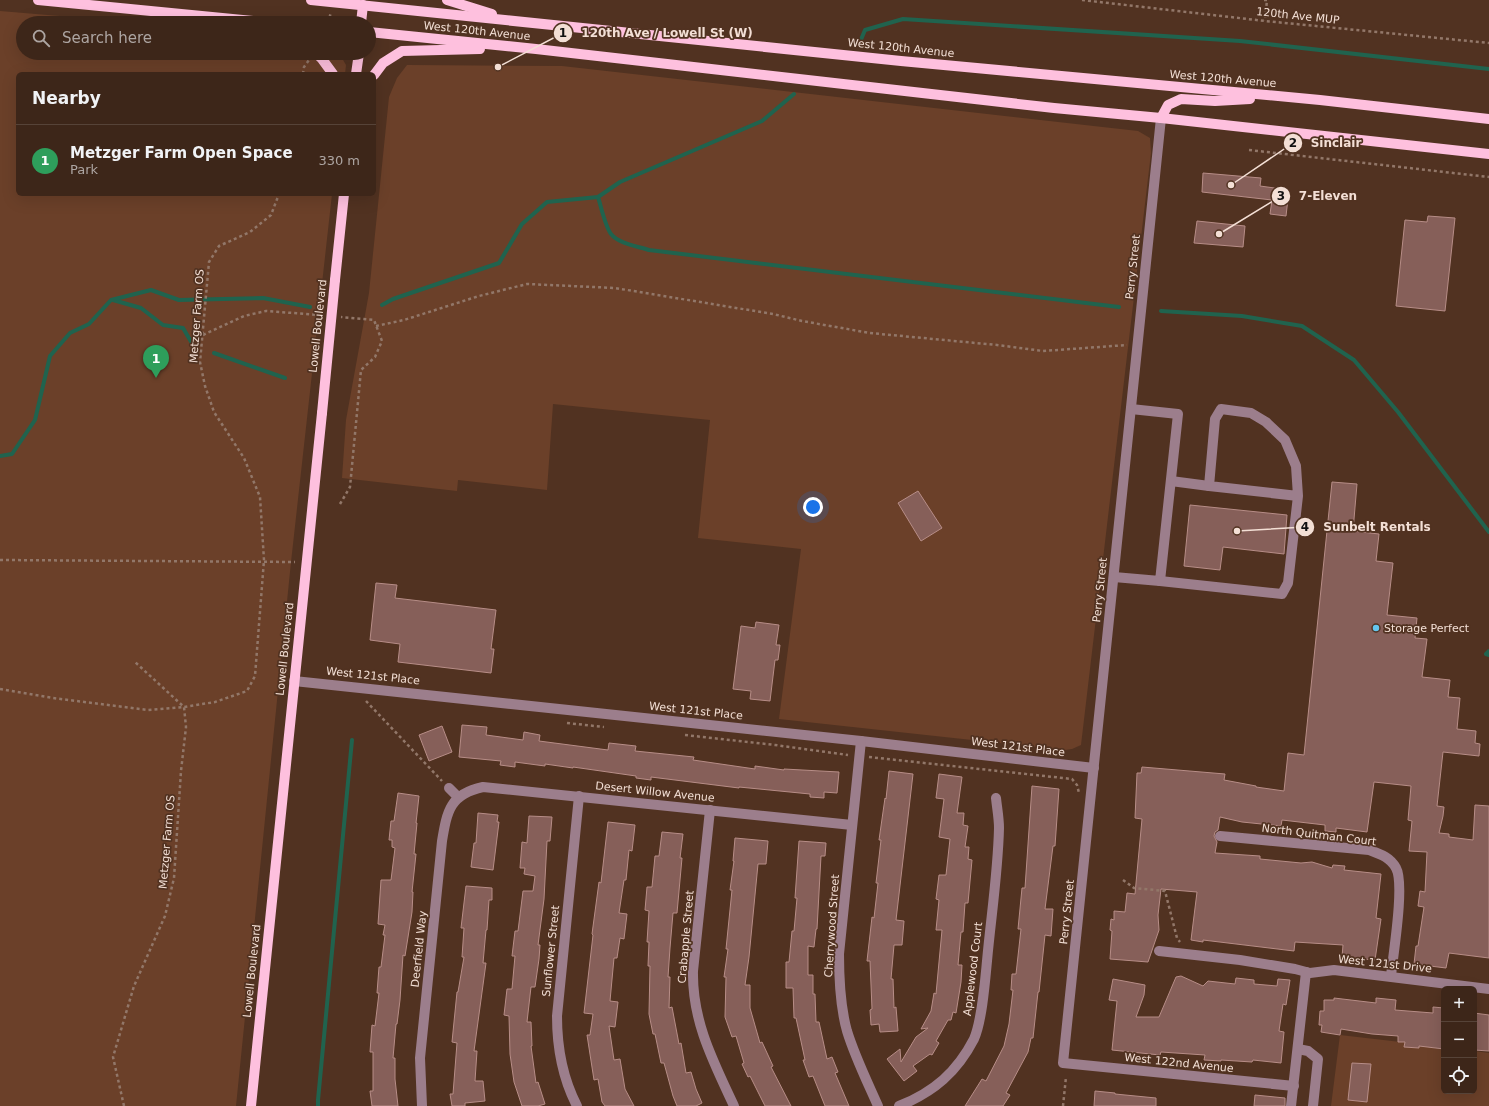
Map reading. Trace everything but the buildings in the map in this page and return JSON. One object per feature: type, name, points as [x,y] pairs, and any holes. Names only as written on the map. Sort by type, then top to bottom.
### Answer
[{"type":"main road","points":[[38,0],[197,16]]},
{"type":"main road","name":"West 120th Avenue","points":[[310,0],[363,3],[511,21],[901,61],[1282,97],[1489,119]]},
{"type":"main road","points":[[447,0],[511,21]]},
{"type":"main road","points":[[362,16],[363,3]]},
{"type":"main road","name":"West 120th Avenue","points":[[376,33],[536,49],[1054,108],[1161,118],[1489,154]]},
{"type":"main road","points":[[376,72],[383,63],[402,51],[536,49]]},
{"type":"main road","points":[[323,60],[331,72]]},
{"type":"main road","points":[[356,72],[358,60]]},
{"type":"main road","points":[[1161,118],[1168,106],[1181,99],[1215,101],[1282,97]]},
{"type":"main road","name":"Lowell Boulevard","points":[[251,1106],[344,196]]},
{"type":"street","name":"Perry Street","points":[[1063,1063],[1161,118]]},
{"type":"street","points":[[1131,409],[1178,414],[1160,581]]},
{"type":"street","points":[[1114,577],[1282,594],[1288,583],[1298,496],[1296,466],[1286,440],[1266,422],[1251,413],[1221,409],[1215,419],[1209,486]]},
{"type":"street","points":[[1171,481],[1298,496]]},
{"type":"street","name":"West 121st Place","points":[[294,681],[861,741],[1094,768]]},
{"type":"street","name":"Cherrywood Street","points":[[861,741],[839,954],[840,993],[845,1025],[855,1056],[878,1106]]},
{"type":"street","name":"Desert Willow Avenue","points":[[458,797],[473,789],[483,787],[852,825]]},
{"type":"street","points":[[449,788],[458,797]]},
{"type":"street","name":"Sunflower Street","points":[[577,1106],[571,1094],[562,1067],[556,1016],[579,796]]},
{"type":"street","name":"Deerfield Way","points":[[422,1106],[420,1058],[442,841],[446,819],[453,803],[458,797]]},
{"type":"street","name":"Applewood Court","points":[[899,1106],[916,1099],[942,1082],[955,1068],[974,1037],[981,1007],[996,866],[999,827],[996,798]]},
{"type":"street","name":"Crabapple Street","points":[[710,810],[693,971],[693,987],[696,1012],[704,1038],[734,1106]]},
{"type":"street","name":"North Quitman Court","points":[[1220,836],[1369,850],[1384,855],[1390,859],[1396,867],[1398,873],[1399,894],[1391,976]]},
{"type":"street","name":"West 121st Drive","points":[[1160,951],[1240,960],[1306,972],[1323,972],[1334,970],[1489,989]]},
{"type":"street","points":[[1292,1106],[1306,972]]},
{"type":"street","points":[[1298,1049],[1308,1051],[1318,1059],[1313,1106]]},
{"type":"street","name":"West 122nd Avenue","points":[[1063,1063],[1294,1086]]},
{"type":"path","name":"120th Ave MUP","points":[[1082,0],[1489,43]]},
{"type":"path","points":[[1264,0],[1267,0],[1265,20]]},
{"type":"path","points":[[303,72],[304,67],[309,60]]},
{"type":"path","points":[[1250,150],[1489,177]]},
{"type":"path","name":"Metzger Farm OS","points":[[124,1106],[113,1057],[134,986],[165,916],[174,878],[181,771],[186,726],[184,707],[215,702],[247,691],[256,676],[264,562],[260,497],[244,458],[214,412],[205,386],[200,362],[209,262],[219,246],[250,232],[271,215],[278,196]]},
{"type":"path","points":[[376,326],[404,320],[479,296],[527,284],[615,288],[773,314],[802,321],[870,333],[997,345],[1043,352],[1137,345]]},
{"type":"path","points":[[0,560],[306,562]]},
{"type":"path","points":[[135,662],[184,707]]},
{"type":"path","points":[[0,689],[53,698],[148,710],[184,707]]},
{"type":"path","points":[[359,701],[374,702]]},
{"type":"path","points":[[366,701],[449,788]]},
{"type":"path","points":[[563,722],[608,727]]},
{"type":"path","points":[[683,735],[1072,779],[1077,785],[1078,792],[1091,793]]},
{"type":"path","points":[[1123,880],[1134,888],[1165,891],[1177,938],[1181,944]]},
{"type":"path","points":[[1063,1106],[1066,1077]]},
{"type":"shaded area","points":[[0,11],[60,16],[16,16],[16,60],[343,60],[346,65],[345,72],[16,72],[16,196],[332,196],[291,562],[236,1106],[0,1106]]},
{"type":"shaded area","points":[[407,65],[562,66],[1138,131],[1150,138],[1151,153],[1081,745],[1065,750],[779,719],[801,549],[698,538],[710,420],[553,404],[547,490],[458,480],[457,491],[342,478],[346,420],[369,293],[389,97],[397,78]]},
{"type":"shaded area","points":[[1340,1035],[1441,1047],[1441,1094],[1477,1094],[1477,1051],[1489,1053],[1489,1106],[1331,1106]]},
{"type":"waterway","points":[[860,42],[865,30],[903,19],[1240,41],[1489,69]]},
{"type":"waterway","points":[[382,305],[393,299],[499,263],[522,224],[547,202],[598,197],[620,182],[762,121],[794,94]]},
{"type":"waterway","points":[[598,197],[605,221],[611,234],[623,242],[649,250],[1119,307]]},
{"type":"waterway","points":[[0,456],[12,454],[35,420],[50,356],[70,333],[89,324],[111,300],[151,290],[179,300],[263,298],[310,307]]},
{"type":"waterway","points":[[113,300],[141,308],[163,325],[183,328],[193,345]]},
{"type":"waterway","points":[[1161,311],[1242,316],[1302,326],[1354,360],[1398,412],[1489,532]]},
{"type":"waterway","points":[[214,353],[285,378]]},
{"type":"waterway","points":[[1489,651],[1486,654],[1489,655]]},
{"type":"waterway","points":[[318,1106],[352,740]]},
{"type":"place","name":"120th Ave / Lowell St (W)","points":[[498,67]]},
{"type":"place","name":"Sinclair","points":[[1231,185]]},
{"type":"place","name":"7-Eleven","points":[[1219,234]]},
{"type":"place","name":"Metzger Farm Open Space","points":[[156,378]]},
{"type":"place","name":"Sunbelt Rentals","points":[[1237,531]]},
{"type":"place","name":"Storage Perfect","points":[[1376,628]]}]
